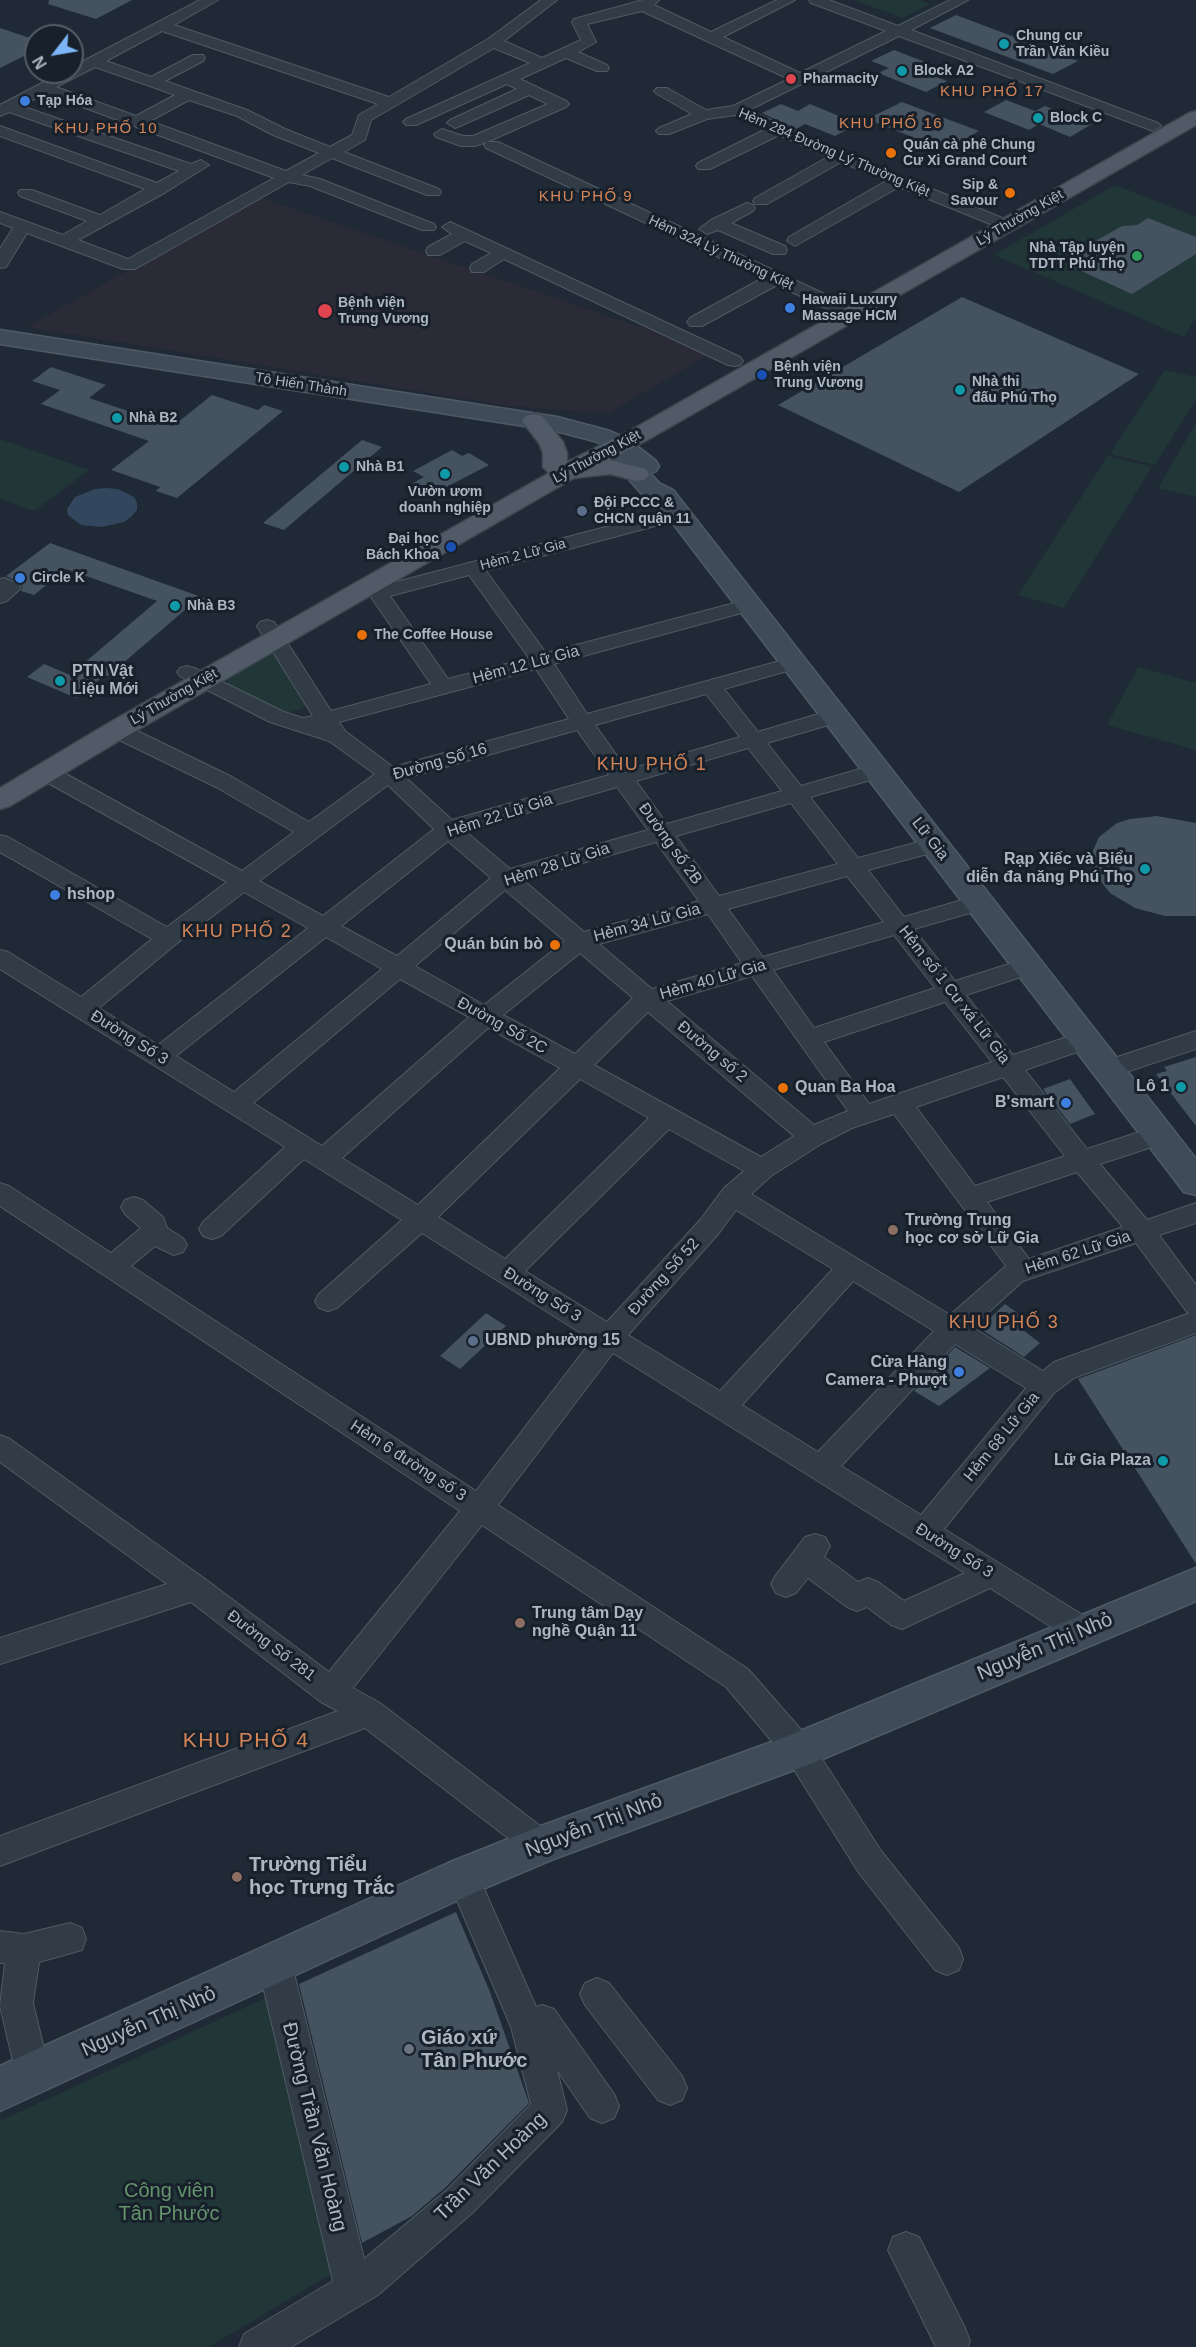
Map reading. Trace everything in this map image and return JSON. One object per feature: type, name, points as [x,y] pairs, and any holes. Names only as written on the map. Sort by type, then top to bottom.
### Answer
[{"type":"main road","name":"Lý Thường Kiệt","points":[[997,221],[1071,169],[1196,102]]},
{"type":"main road","name":"Lý Thường Kiệt","points":[[0,778],[195,676],[271,633],[315,603],[555,473],[627,454],[653,452],[657,424],[997,221],[1196,117]]},
{"type":"main road","name":"Lý Thường Kiệt","points":[[627,454],[734,361],[845,310]]},
{"type":"main road","name":"Tô Hiến Thành","points":[[0,337],[534,421],[627,454]]},
{"type":"main road","points":[[534,421],[551,442],[555,453],[555,473]]},
{"type":"main road","name":"Lữ Gia","points":[[627,454],[650,488],[671,505],[1196,1183]]},
{"type":"main road","name":"Lý Thường Kiệt","points":[[271,633],[374,590],[555,473]]},
{"type":"main road","name":"Lý Thường Kiệt","points":[[0,800],[117,730],[195,676]]},
{"type":"main road","name":"Nguyễn Thị Nhỏ","points":[[17,2082],[463,1877],[541,1845],[799,1750],[1196,1584]]},
{"type":"street","points":[[10,106],[211,0]]},
{"type":"street","points":[[0,217],[129,265],[358,137],[364,118],[493,42],[550,0]]},
{"type":"street","points":[[712,37],[788,0]]},
{"type":"street","points":[[816,0],[1153,126]]},
{"type":"street","points":[[737,110],[961,0]]},
{"type":"street","points":[[411,122],[590,42],[579,22],[648,3],[712,37],[801,78]]},
{"type":"street","points":[[161,26],[390,103]]},
{"type":"street","points":[[493,42],[544,64]]},
{"type":"street","points":[[567,52],[602,68]]},
{"type":"street","points":[[152,82],[198,58]]},
{"type":"street","points":[[94,62],[242,113],[279,132],[433,192]]},
{"type":"street","points":[[442,134],[461,141],[475,141],[561,104],[508,79]]},
{"type":"street","points":[[44,88],[287,177],[314,182],[428,227]]},
{"type":"street","points":[[455,123],[529,89]]},
{"type":"street","points":[[662,91],[704,115]]},
{"type":"street","points":[[0,92],[10,106],[192,170]]},
{"type":"street","points":[[137,122],[188,94]]},
{"type":"street","name":"Hẻm 284 Đường Lý Thường Kiệt","points":[[664,132],[704,115],[737,110],[997,221]]},
{"type":"street","points":[[704,166],[778,129]]},
{"type":"street","points":[[0,131],[160,189]]},
{"type":"street","name":"Hẻm 324 Lý Thường Kiệt","points":[[492,145],[845,310]]},
{"type":"street","points":[[64,241],[222,153]]},
{"type":"street","points":[[689,238],[841,156]]},
{"type":"street","points":[[750,266],[899,180]]},
{"type":"street","points":[[26,193],[102,221]]},
{"type":"street","points":[[717,223],[787,245]]},
{"type":"street","points":[[0,263],[23,225]]},
{"type":"street","points":[[434,250],[458,231],[734,361]]},
{"type":"street","points":[[478,268],[504,252]]},
{"type":"street","points":[[696,322],[776,278]]},
{"type":"street","name":"Hẻm 2 Lữ Gia","points":[[374,590],[474,568],[671,505]]},
{"type":"street","name":"Đường số 2B","points":[[474,568],[541,660],[622,779],[864,1115]]},
{"type":"street","points":[[374,590],[443,687]]},
{"type":"street","name":"Hẻm 12 Lữ Gia","points":[[332,728],[443,687],[748,605]]},
{"type":"street","points":[[271,633],[332,728]]},
{"type":"street","name":"Đường Số 16","points":[[82,1009],[168,938],[309,832],[390,775],[794,663]]},
{"type":"street","points":[[195,676],[277,717],[303,725],[332,728]]},
{"type":"street","name":"Hẻm số 1 Cư xá Lữ Gia","points":[[711,686],[1082,1160],[1142,1232],[1196,1305]]},
{"type":"street","name":"Hẻm 22 Lữ Gia","points":[[159,1057],[448,830],[835,717]]},
{"type":"street","name":"Đường số 2","points":[[332,728],[390,775],[448,830],[812,1137]]},
{"type":"street","points":[[117,730],[224,782],[309,832]]},
{"type":"street","name":"Hẻm 28 Lữ Gia","points":[[236,1104],[505,878],[877,771]]},
{"type":"street","name":"Đường Số 2C","points":[[47,773],[762,1169]]},
{"type":"street","points":[[0,842],[168,938]]},
{"type":"street","name":"Hẻm 34 Lữ Gia","points":[[212,1229],[313,1153],[580,941],[934,845]]},
{"type":"street","name":"Hẻm 40 Lữ Gia","points":[[328,1301],[420,1219],[648,998],[979,903]]},
{"type":"street","name":"Đường Số 3","points":[[0,958],[1083,1631]]},
{"type":"street","points":[[809,1038],[1028,966]]},
{"type":"street","name":"Đường Số 52","points":[[332,1692],[479,1508],[610,1337],[711,1226],[733,1195],[762,1169],[812,1137],[864,1115],[1086,1040]]},
{"type":"street","points":[[1108,1069],[1196,1040]]},
{"type":"street","points":[[899,1102],[1024,1271]]},
{"type":"street","points":[[507,1273],[666,1116]]},
{"type":"street","points":[[969,1198],[1158,1135]]},
{"type":"street","name":"Hẻm 6 đường số 3","points":[[0,1193],[737,1678],[799,1750],[870,1862],[947,1959]]},
{"type":"street","points":[[733,1195],[1044,1385]]},
{"type":"street","points":[[113,1267],[163,1239],[154,1224],[134,1207]]},
{"type":"street","name":"Hẻm 62 Lữ Gia","points":[[821,1468],[952,1329],[1014,1274],[1196,1213]]},
{"type":"street","points":[[723,1407],[850,1267]]},
{"type":"street","name":"Hẻm 68 Lữ Gia","points":[[924,1532],[1044,1385],[1064,1370],[1196,1323]]},
{"type":"street","name":"Đường Số 281","points":[[0,1448],[195,1588],[332,1692],[369,1713],[541,1845]]},
{"type":"street","points":[[786,1584],[810,1552],[857,1598],[868,1591],[902,1616],[991,1574]]},
{"type":"street","points":[[0,1651],[195,1588]]},
{"type":"street","points":[[0,1851],[369,1713]]},
{"type":"street","name":"Trần Văn Hoàng","points":[[257,2347],[364,2282],[460,2201],[550,2110],[528,2027],[463,1877]]},
{"type":"street","points":[[17,2082],[16,2003],[12,1949],[70,1939]]},
{"type":"street","name":"Đường Trần Văn Hoàng","points":[[275,1965],[353,2289]]},
{"type":"street","points":[[597,1994],[670,2088]]},
{"type":"street","points":[[542,2020],[602,2106]]},
{"type":"street","points":[[906,2250],[952,2341]]},
{"type":"shaded area","name":"Bệnh viện Trưng Vương","points":[[259,197],[640,327],[646,324],[712,353],[610,412],[585,412],[510,406],[27,327]]},
{"type":"green space","points":[[854,0],[919,0],[930,4],[903,18]]},
{"type":"green space","points":[[1115,185],[1196,217],[1196,317],[1184,337],[994,255]]},
{"type":"green space","points":[[1165,370],[1196,377],[1196,399],[1155,465],[1110,454]]},
{"type":"green space","points":[[1196,423],[1196,497],[1158,488]]},
{"type":"green space","points":[[0,439],[89,470],[34,511],[0,499]]},
{"type":"green space","points":[[1108,456],[1152,467],[1064,608],[1018,595]]},
{"type":"green space","points":[[270,654],[276,655],[306,703],[302,709],[286,713],[227,684],[229,676]]},
{"type":"green space","points":[[1138,667],[1196,683],[1196,750],[1107,725]]},
{"type":"green space","name":"Công viên Tân Phước","points":[[274,1994],[336,2271],[209,2347],[0,2347],[0,2121]]},
{"type":"water","points":[[95,489],[118,489],[134,497],[137,510],[132,516],[124,522],[102,527],[81,525],[68,515],[67,509],[75,497]]},
{"type":"building","points":[[49,0],[132,0],[96,19],[48,4]]},
{"type":"building","name":"Chung cư Trần Văn Kiều","points":[[956,15],[1078,61],[1053,74],[930,28]]},
{"type":"building","points":[[0,28],[24,36],[24,56],[0,68]]},
{"type":"building","name":"Block A2","points":[[894,50],[928,63],[916,69],[947,81],[926,92],[878,73],[889,68],[871,61]]},
{"type":"building","name":"Block C","points":[[1006,100],[1035,111],[1045,106],[1092,124],[1070,137],[1039,124],[1029,130],[984,112]]},
{"type":"building","points":[[902,102],[979,131],[945,150],[867,119]]},
{"type":"building","points":[[781,104],[798,111],[810,104],[858,124],[835,136],[805,124],[796,129],[762,113]]},
{"type":"building","name":"Nhà Tập luyện TDTT Phú Thọ","points":[[1148,218],[1196,237],[1196,254],[1132,294],[1068,265],[1081,258],[1078,251],[1122,226],[1137,225]]},
{"type":"building","name":"Nhà thi đấu Phú Thọ","points":[[962,297],[1139,374],[959,492],[778,405]]},
{"type":"building","points":[[51,367],[106,385],[89,398],[173,426],[212,395],[258,410],[264,405],[283,411],[177,498],[156,491],[160,487],[111,470],[149,441],[41,404],[60,390],[32,381]]},
{"type":"building","points":[[362,440],[382,447],[284,530],[263,523]]},
{"type":"building","name":"Vườn ươm doanh nghiệp","points":[[452,450],[462,456],[469,453],[489,465],[431,495],[411,484],[424,477],[413,471]]},
{"type":"building","name":"Nhà B3","points":[[50,543],[207,599],[192,613],[185,610],[108,676],[105,675],[76,698],[27,677],[44,664],[70,675],[157,601],[66,569],[34,595],[21,591],[23,588],[20,583],[6,576]]},
{"type":"building","name":"Rạp Xiếc và Biểu diễn đa năng Phú Thọ","points":[[1157,816],[1196,823],[1196,916],[1165,916],[1135,908],[1110,893],[1095,874],[1091,855],[1099,837],[1117,823]]},
{"type":"building","name":"Lô 1","points":[[1196,1057],[1196,1126],[1156,1074],[1167,1071],[1164,1067]]},
{"type":"building","name":"B'smart","points":[[1070,1079],[1095,1114],[1070,1124],[1043,1089]]},
{"type":"building","points":[[1005,1304],[1030,1322],[1023,1330],[1040,1343],[1024,1357],[979,1328]]},
{"type":"building","name":"UBND phường 15","points":[[486,1313],[506,1326],[460,1369],[440,1356]]},
{"type":"building","name":"Lữ Gia Plaza","points":[[1196,1335],[1196,1564],[1078,1379]]},
{"type":"building","points":[[955,1347],[990,1368],[939,1406],[914,1391]]},
{"type":"building","name":"Giáo xứ Tân Phước","points":[[456,1912],[490,1992],[529,2103],[446,2187],[412,2216],[362,2243],[299,1984]]},
{"type":"place","name":"Chung cư Trần Văn Kiều","points":[[1004,44]]},
{"type":"place","name":"Block A2","points":[[902,71]]},
{"type":"place","name":"Pharmacity","points":[[791,79]]},
{"type":"place","name":"Tạp Hóa","points":[[25,101]]},
{"type":"place","name":"Block C","points":[[1038,118]]},
{"type":"place","name":"Quán cà phê Chung Cư Xi Grand Court","points":[[891,153]]},
{"type":"place","name":"Sip & Savour","points":[[1010,193]]},
{"type":"place","name":"Nhà Tập luyện TDTT Phú Thọ","points":[[1137,256]]},
{"type":"place","name":"Hawaii Luxury Massage HCM","points":[[790,308]]},
{"type":"place","name":"Bệnh viện Trưng Vương","points":[[325,311]]},
{"type":"place","name":"Bệnh viện Trung Vương","points":[[762,375]]},
{"type":"place","name":"Nhà thi đấu Phú Thọ","points":[[960,390]]},
{"type":"place","name":"Nhà B2","points":[[117,418]]},
{"type":"place","name":"Nhà B1","points":[[344,467]]},
{"type":"place","name":"Vườn ươm doanh nghiệp","points":[[445,474]]},
{"type":"place","name":"Đội PCCC & CHCN quận 11","points":[[582,511]]},
{"type":"place","name":"Đại học Bách Khoa","points":[[451,547]]},
{"type":"place","name":"Circle K","points":[[20,578]]},
{"type":"place","name":"Nhà B3","points":[[175,606]]},
{"type":"place","name":"The Coffee House","points":[[362,635]]},
{"type":"place","name":"PTN Vật Liệu Mới","points":[[60,681]]},
{"type":"place","name":"Rạp Xiếc và Biểu diễn đa năng Phú Thọ","points":[[1145,869]]},
{"type":"place","name":"hshop","points":[[55,895]]},
{"type":"place","name":"Quán bún bò","points":[[555,945]]},
{"type":"place","name":"Lô 1","points":[[1181,1087]]},
{"type":"place","name":"Quan Ba Hoa","points":[[783,1088]]},
{"type":"place","name":"B'smart","points":[[1066,1103]]},
{"type":"place","name":"Trường Trung học cơ sở Lữ Gia","points":[[893,1230]]},
{"type":"place","name":"UBND phường 15","points":[[473,1341]]},
{"type":"place","name":"Cửa Hàng Camera - Phượt","points":[[959,1372]]},
{"type":"place","name":"Lữ Gia Plaza","points":[[1163,1461]]},
{"type":"place","name":"Trung tâm Dạy nghề Quận 11","points":[[520,1623]]},
{"type":"place","name":"Trường Tiểu học Trưng Trắc","points":[[237,1877]]},
{"type":"place","name":"Giáo xứ Tân Phước","points":[[409,2049]]},
{"type":"district","name":"KHU PHỐ 17","points":[[992,92]]},
{"type":"district","name":"KHU PHỐ 16","points":[[891,124]]},
{"type":"district","name":"KHU PHỐ 10","points":[[106,129]]},
{"type":"district","name":"KHU PHỐ 9","points":[[586,197]]},
{"type":"district","name":"KHU PHỐ 1","points":[[652,765]]},
{"type":"district","name":"KHU PHỐ 2","points":[[237,932]]},
{"type":"district","name":"KHU PHỐ 3","points":[[1004,1323]]},
{"type":"district","name":"KHU PHỐ 4","points":[[246,1741]]}]
